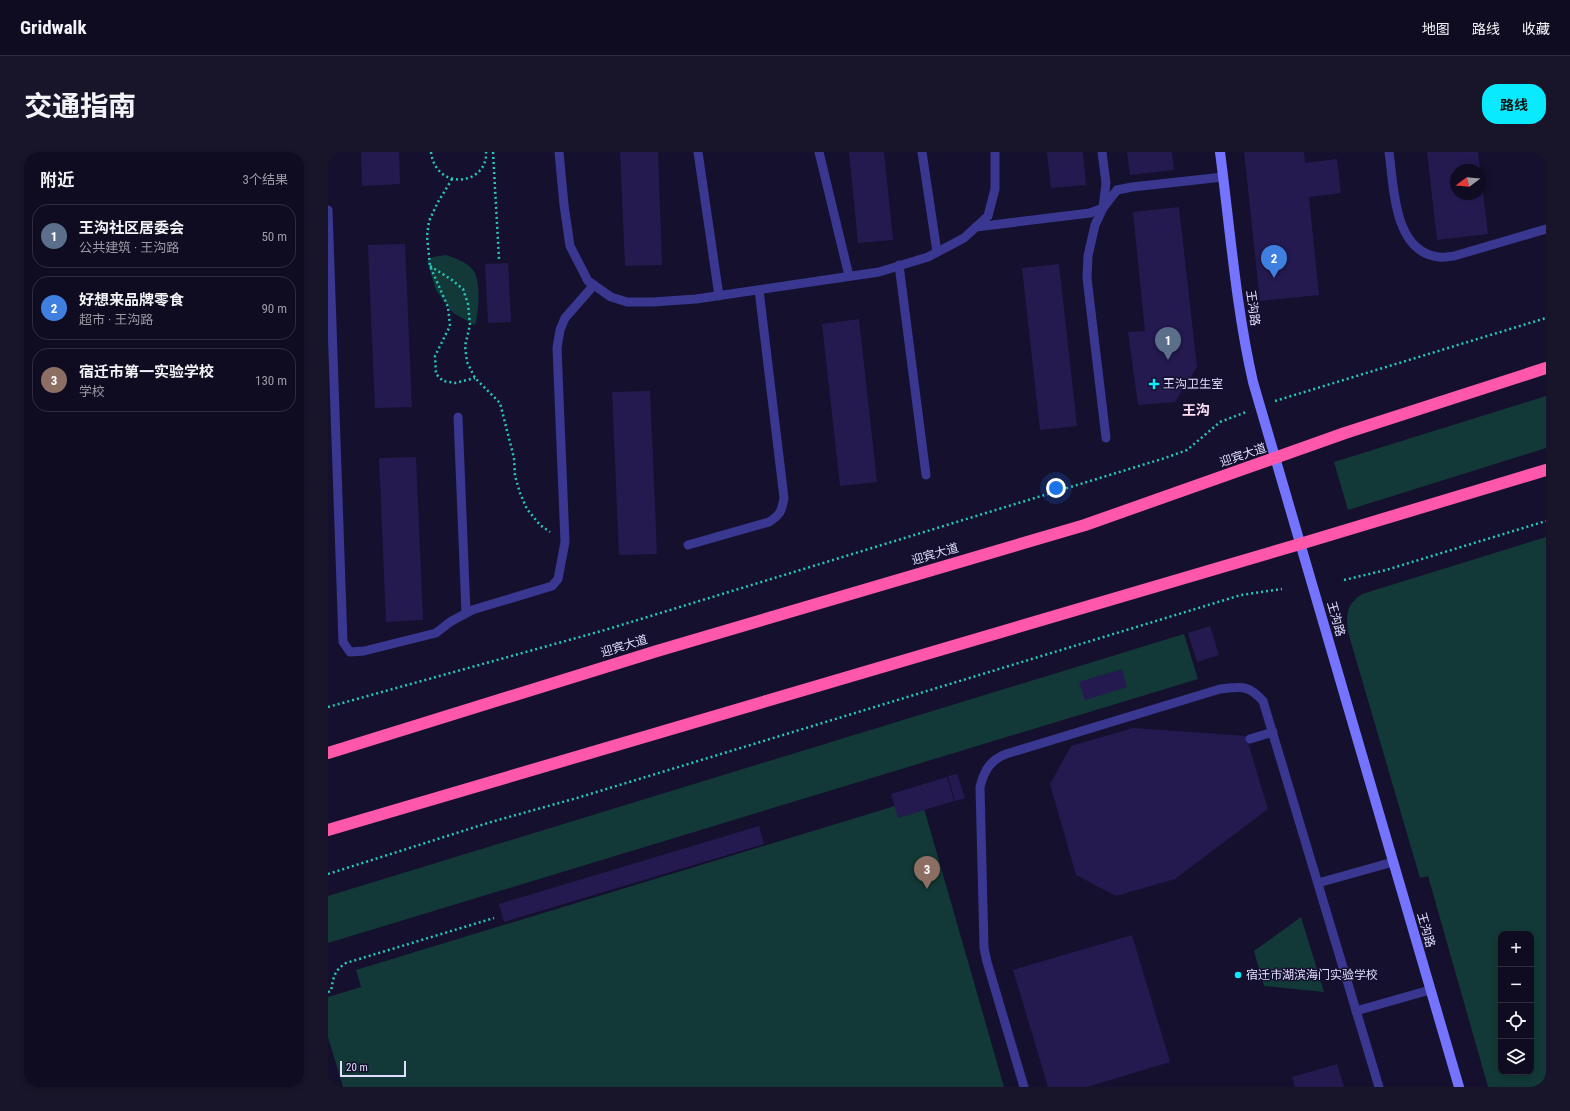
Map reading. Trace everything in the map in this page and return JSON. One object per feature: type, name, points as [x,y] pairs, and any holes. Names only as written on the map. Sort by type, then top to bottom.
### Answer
[{"type":"highway","name":"迎宾大道","points":[[328,753],[657,651],[1085,525],[1345,433],[1546,368]]},
{"type":"highway","points":[[328,830],[1300,544],[1546,470]]},
{"type":"street","name":"王沟路","points":[[1220,152],[1246,352],[1260,407],[1459,1087]]},
{"type":"lane","points":[[559,152],[570,246],[588,281],[611,297],[627,302],[696,300],[879,272],[928,257],[964,238],[988,216],[995,189],[995,152]]},
{"type":"lane","points":[[698,152],[718,296]]},
{"type":"lane","points":[[819,152],[849,276]]},
{"type":"lane","points":[[922,152],[937,252]]},
{"type":"lane","points":[[1102,152],[1106,183],[1103,208]]},
{"type":"lane","points":[[1389,152],[1398,217],[1406,235],[1416,247],[1427,254],[1440,258],[1454,256],[1546,229]]},
{"type":"lane","points":[[1106,438],[1087,278],[1088,256],[1095,225],[1103,208],[1117,190],[1223,177]]},
{"type":"lane","points":[[976,227],[1090,213],[1103,208]]},
{"type":"lane","points":[[328,210],[343,642],[350,652],[364,651],[436,633],[450,622],[466,613],[552,586],[558,579],[565,542],[557,348],[560,330],[565,318],[594,285]]},
{"type":"lane","points":[[899,265],[926,476]]},
{"type":"lane","points":[[688,545],[769,522],[778,516],[783,508],[784,498],[759,290]]},
{"type":"lane","points":[[458,416],[466,613]]},
{"type":"lane","points":[[1024,1087],[984,948],[980,787],[983,774],[991,763],[998,757],[1006,754],[1220,689],[1244,687],[1257,694],[1263,701],[1379,1087]]},
{"type":"lane","points":[[1250,739],[1273,732]]},
{"type":"lane","points":[[1318,883],[1393,862]]},
{"type":"lane","points":[[1356,1011],[1430,990]]},
{"type":"path","points":[[430,152],[432,161],[443,176],[461,180],[470,177],[477,172],[483,165],[486,152]]},
{"type":"path","points":[[493,152],[499,259]]},
{"type":"path","points":[[452,179],[438,202],[429,221],[427,236],[430,266],[448,307],[450,326],[435,356],[436,374],[443,381],[455,383],[475,378]]},
{"type":"path","points":[[430,266],[444,274],[463,289],[468,304],[470,325],[465,346],[467,362],[475,378],[500,403],[514,458],[515,476],[527,510],[540,525],[565,542]]},
{"type":"path","points":[[328,707],[605,630],[1165,458],[1187,450],[1220,422],[1283,398],[1546,318]]},
{"type":"path","points":[[1344,580],[1386,570],[1546,521]]},
{"type":"path","points":[[328,874],[491,822],[577,798],[1241,595],[1282,589]]},
{"type":"path","points":[[328,992],[331,992],[333,976],[346,963],[494,918]]},
{"type":"green space","points":[[446,255],[468,265],[476,274],[478,288],[478,313],[475,325],[453,313],[436,290],[427,261],[433,257]]},
{"type":"green space","points":[[1546,396],[1546,448],[1348,510],[1334,462]]},
{"type":"green space","points":[[1546,537],[1546,1087],[1488,1087],[1428,876],[1420,878],[1348,632],[1348,610],[1362,594]]},
{"type":"green space","points":[[1184,634],[1198,679],[328,943],[328,896]]},
{"type":"green space","points":[[921,798],[1004,1087],[343,1087],[328,1037],[328,997],[361,987],[356,970]]},
{"type":"green space","points":[[1301,917],[1324,992],[1264,986],[1254,951]]},
{"type":"building","points":[[361,152],[399,152],[400,184],[362,186]]},
{"type":"building","points":[[620,152],[658,152],[662,265],[625,266]]},
{"type":"building","points":[[849,152],[884,152],[893,240],[858,243]]},
{"type":"building","points":[[1047,152],[1083,152],[1086,185],[1051,188]]},
{"type":"building","points":[[1127,152],[1172,152],[1174,170],[1130,175]]},
{"type":"building","points":[[1244,152],[1304,152],[1305,163],[1337,159],[1341,193],[1309,197],[1319,295],[1260,301]]},
{"type":"building","points":[[1427,152],[1478,152],[1479,164],[1450,164],[1450,200],[1484,200],[1488,234],[1437,240]]},
{"type":"building","points":[[1179,207],[1197,367],[1175,402],[1138,405],[1128,332],[1145,331],[1133,212]]},
{"type":"building","points":[[405,244],[412,407],[375,408],[368,245]]},
{"type":"building","points":[[508,263],[511,322],[488,323],[485,264]]},
{"type":"building","points":[[1059,264],[1077,426],[1040,430],[1022,268]]},
{"type":"building","points":[[859,319],[877,482],[840,486],[822,324]]},
{"type":"building","points":[[650,391],[657,554],[619,555],[612,392]]},
{"type":"building","points":[[416,457],[423,620],[386,622],[379,458]]},
{"type":"building","points":[[1210,626],[1219,655],[1197,662],[1188,633]]},
{"type":"building","points":[[1122,669],[1127,687],[1085,700],[1079,682]]},
{"type":"building","points":[[1133,728],[1246,736],[1268,809],[1175,879],[1116,896],[1076,875],[1050,784],[1071,746]]},
{"type":"building","points":[[957,774],[965,798],[955,801],[948,776]]},
{"type":"building","points":[[947,777],[954,801],[898,818],[891,794]]},
{"type":"building","points":[[759,826],[764,844],[504,922],[499,904]]},
{"type":"building","points":[[1132,935],[1170,1062],[1087,1087],[1048,1087],[1013,970]]},
{"type":"building","points":[[1337,1064],[1344,1087],[1295,1087],[1292,1077]]},
{"type":"place","name":"好想来品牌零食","points":[[1274,278]]},
{"type":"place","name":"王沟社区居委会","points":[[1168,360]]},
{"type":"place","name":"王沟卫生室","points":[[1154,384]]},
{"type":"place","name":"宿迁市第一实验学校","points":[[927,889]]},
{"type":"place","name":"宿迁市湖滨海门实验学校","points":[[1238,975]]},
{"type":"district","name":"王沟","points":[[1196,410]]}]
